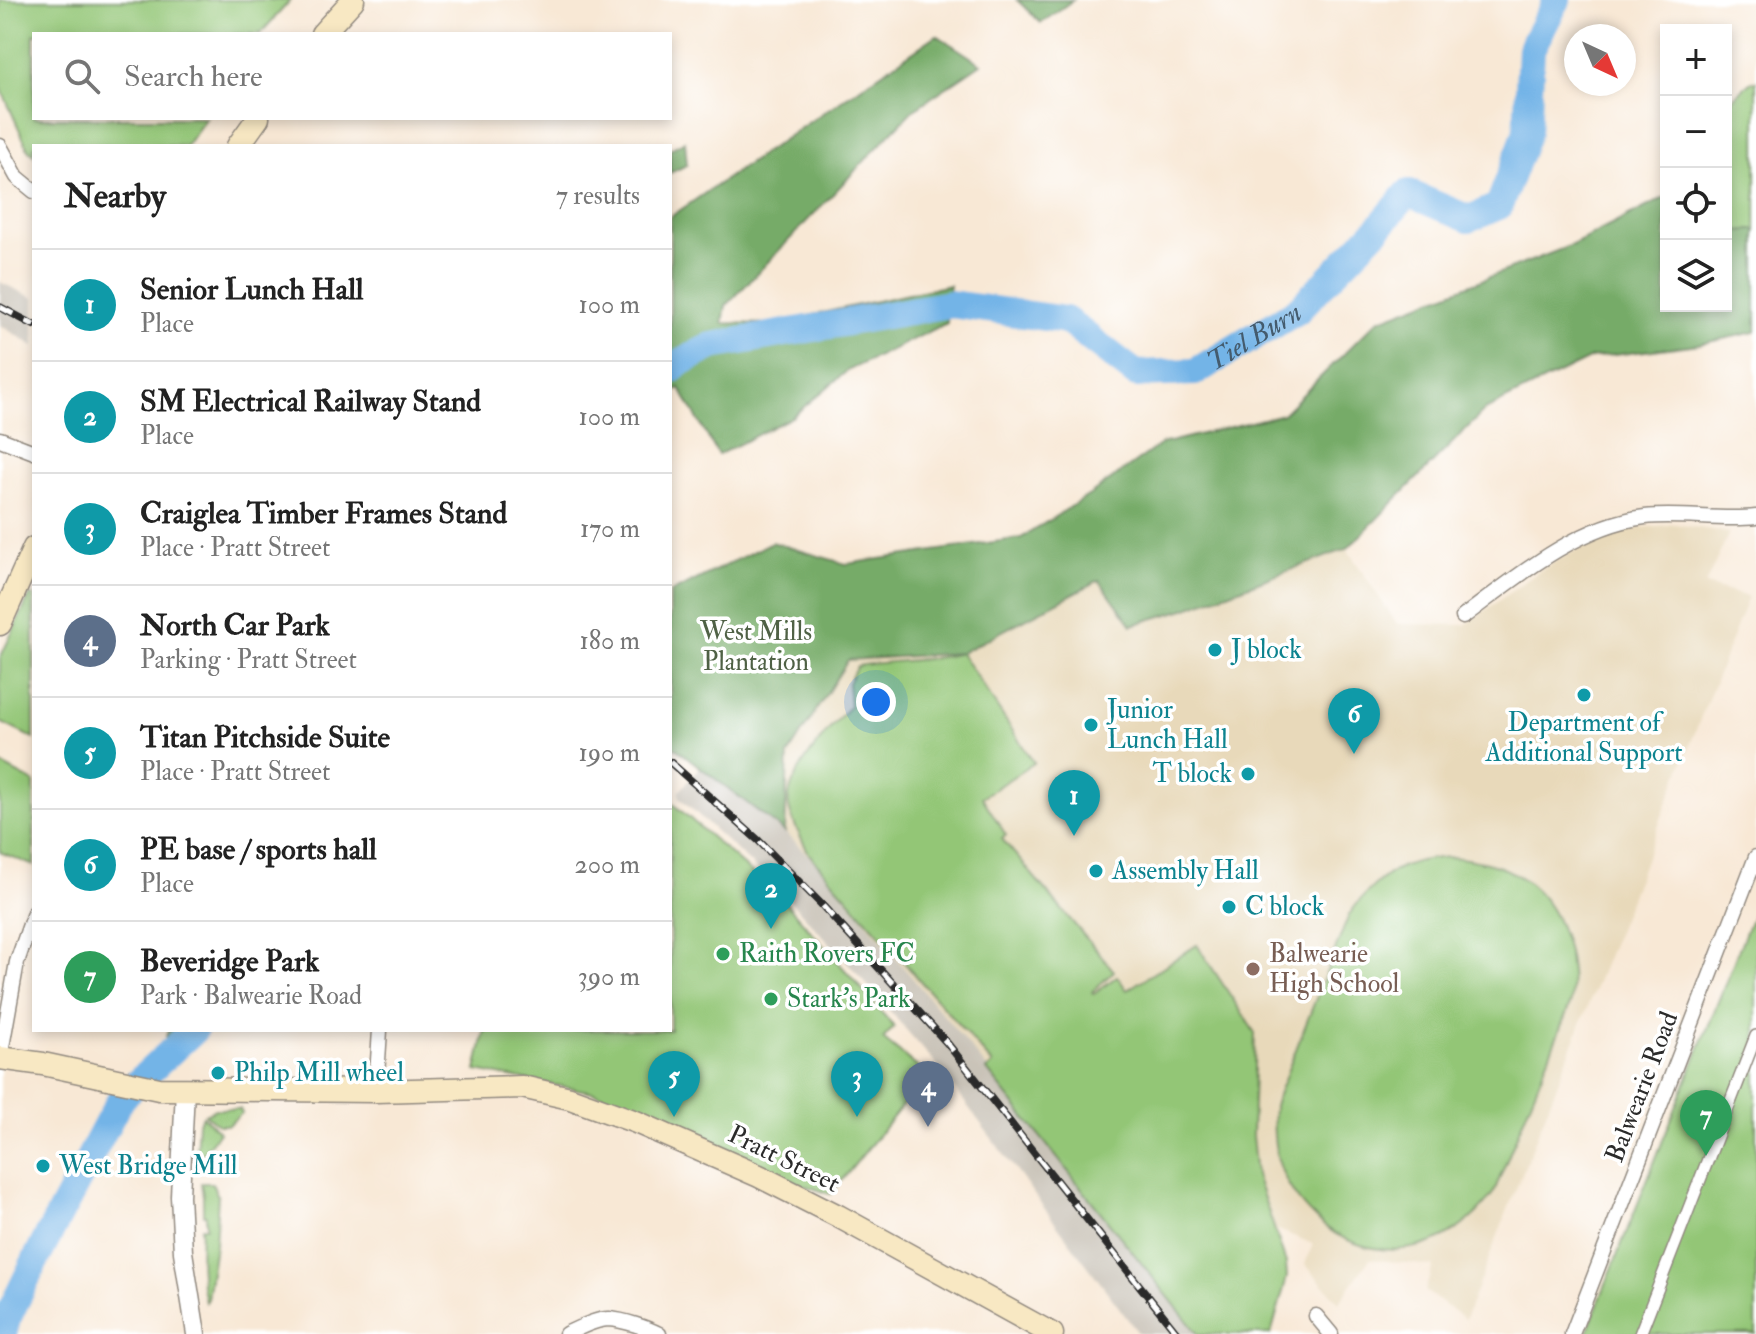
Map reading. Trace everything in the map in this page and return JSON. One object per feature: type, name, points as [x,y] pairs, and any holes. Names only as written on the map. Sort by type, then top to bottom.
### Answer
[{"type":"main road","points":[[324,32],[353,0]]},
{"type":"main road","points":[[239,144],[257,120]]},
{"type":"main road","points":[[3,611],[32,552]]},
{"type":"main road","name":"Pratt Street","points":[[0,1058],[159,1089],[376,1091],[522,1087],[570,1098],[636,1122],[759,1176],[1052,1334]]},
{"type":"street","points":[[0,146],[17,177],[32,189]]},
{"type":"street","points":[[0,439],[32,451]]},
{"type":"street","points":[[1463,617],[1530,567],[1597,531],[1644,517],[1756,517]]},
{"type":"street","name":"Balwearie Road","points":[[1572,1334],[1756,857]]},
{"type":"street","points":[[0,1058],[17,962],[32,919]]},
{"type":"street","points":[[376,1091],[380,1032]]},
{"type":"street","points":[[1640,1334],[1756,1036]]},
{"type":"street","points":[[185,1089],[180,1196],[183,1252],[196,1334]]},
{"type":"street","points":[[1316,1316],[1331,1334]]},
{"type":"street","points":[[566,1334],[609,1319],[659,1334]]},
{"type":"shaded area","points":[[0,282],[32,297],[32,345],[0,325]]},
{"type":"shaded area","name":"Balwearie High School","points":[[1675,524],[1729,533],[1705,585],[1748,597],[1465,1319],[1425,1291],[1433,1266],[1370,1259],[1339,1302],[1305,1264],[1313,1244],[1276,1229],[1287,1277],[1271,1334],[1198,1334],[999,1082],[821,868],[785,832],[788,755],[848,660],[961,653],[1100,580],[1185,609],[1347,549],[1397,624],[1465,625],[1541,570],[1582,547],[1623,530]]},
{"type":"shaded area","points":[[700,767],[785,832],[821,868],[999,1082],[1198,1334],[1139,1334],[936,1064],[785,895],[680,798],[679,792]]},
{"type":"green space","points":[[0,0],[291,0],[262,32],[32,32],[32,120],[205,120],[187,144],[32,144],[32,153],[0,82]]},
{"type":"green space","points":[[1017,0],[1073,0],[1041,23]]},
{"type":"green space","points":[[937,35],[981,64],[913,110],[726,306],[723,323],[772,324],[949,285],[947,323],[847,371],[792,417],[718,455],[680,388],[672,394],[672,216]]},
{"type":"green space","points":[[1756,81],[1756,230],[1732,231],[1732,99],[1750,82]]},
{"type":"green space","points":[[685,141],[687,165],[672,172],[672,148]]},
{"type":"green space","name":"West Mills Plantation","points":[[1660,200],[1660,312],[1732,312],[1732,231],[1756,230],[1756,332],[1699,344],[1591,358],[1485,410],[1347,549],[1185,609],[1132,625],[1099,580],[961,653],[848,660],[788,755],[785,832],[672,746],[672,592],[772,542],[846,564],[1021,538],[1091,494],[1161,444],[1283,414],[1378,320],[1572,245]]},
{"type":"green space","points":[[32,596],[32,738],[0,722],[0,658]]},
{"type":"green space","points":[[961,653],[1034,763],[982,797],[1006,835],[1002,839],[1114,971],[1092,992],[1094,994],[1117,976],[1127,990],[1197,945],[1255,1033],[1252,1136],[1256,1175],[1286,1263],[1287,1277],[1271,1334],[1198,1334],[987,1070],[993,1064],[809,854],[795,825],[789,807],[793,782],[810,754],[850,706],[848,683],[857,666]]},
{"type":"green space","points":[[0,764],[32,781],[32,865],[0,852]]},
{"type":"green space","name":"Stark's Park","points":[[672,803],[786,903],[894,1027],[883,1039],[927,1075],[831,1194],[793,1182],[627,1104],[593,1092],[476,1071],[485,1032],[672,1032]]},
{"type":"green space","points":[[1452,857],[1507,870],[1523,879],[1547,903],[1568,951],[1571,1002],[1494,1192],[1477,1213],[1456,1230],[1433,1242],[1409,1248],[1384,1249],[1360,1245],[1336,1234],[1314,1217],[1290,1187],[1276,1151],[1274,1105],[1354,908],[1379,881],[1401,867]]},
{"type":"green space","points":[[1756,906],[1756,1334],[1586,1334]]},
{"type":"green space","points":[[168,1032],[197,1032],[180,1059],[166,1036]]},
{"type":"green space","points":[[215,1109],[240,1109],[242,1113],[228,1125],[218,1125],[205,1114]]},
{"type":"green space","points":[[203,1116],[219,1132],[200,1157],[196,1154],[198,1123]]},
{"type":"green space","points":[[201,1183],[212,1183],[218,1196],[215,1245],[205,1302],[200,1256],[201,1227],[206,1227],[206,1215],[203,1215]]},
{"type":"waterway","name":"Tiel Burn","points":[[672,369],[712,346],[950,304],[1066,320],[1136,374],[1195,372],[1297,311],[1408,193],[1469,219],[1499,206],[1527,132],[1531,49],[1557,0]]},
{"type":"waterway","name":"Tiel Burn","points":[[3,1334],[34,1263],[121,1098],[192,1032]]},
{"type":"railway","points":[[0,307],[32,324]]},
{"type":"railway","points":[[672,764],[758,840],[821,904],[947,1043],[1178,1334]]},
{"type":"place","name":"J block","points":[[1215,650]]},
{"type":"place","name":"Department of Additional Support","points":[[1584,695]]},
{"type":"place","name":"Junior Lunch Hall","points":[[1091,725]]},
{"type":"place","name":"PE base / sports hall","points":[[1354,754]]},
{"type":"place","name":"T block","points":[[1248,774]]},
{"type":"place","name":"Senior Lunch Hall","points":[[1074,836]]},
{"type":"place","name":"Assembly Hall","points":[[1096,871]]},
{"type":"place","name":"C block","points":[[1229,907]]},
{"type":"place","name":"SM Electrical Railway Stand","points":[[771,929]]},
{"type":"place","name":"Raith Rovers FC","points":[[723,954]]},
{"type":"place","name":"Balwearie High School","points":[[1253,969]]},
{"type":"place","name":"Stark's Park","points":[[771,999]]},
{"type":"place","name":"Philp Mill wheel","points":[[218,1073]]},
{"type":"place","name":"Titan Pitchside Suite","points":[[674,1117]]},
{"type":"place","name":"Craiglea Timber Frames Stand","points":[[857,1117]]},
{"type":"place","name":"North Car Park","points":[[928,1127]]},
{"type":"place","name":"Beveridge Park","points":[[1706,1156]]},
{"type":"place","name":"West Bridge Mill","points":[[43,1166]]}]
